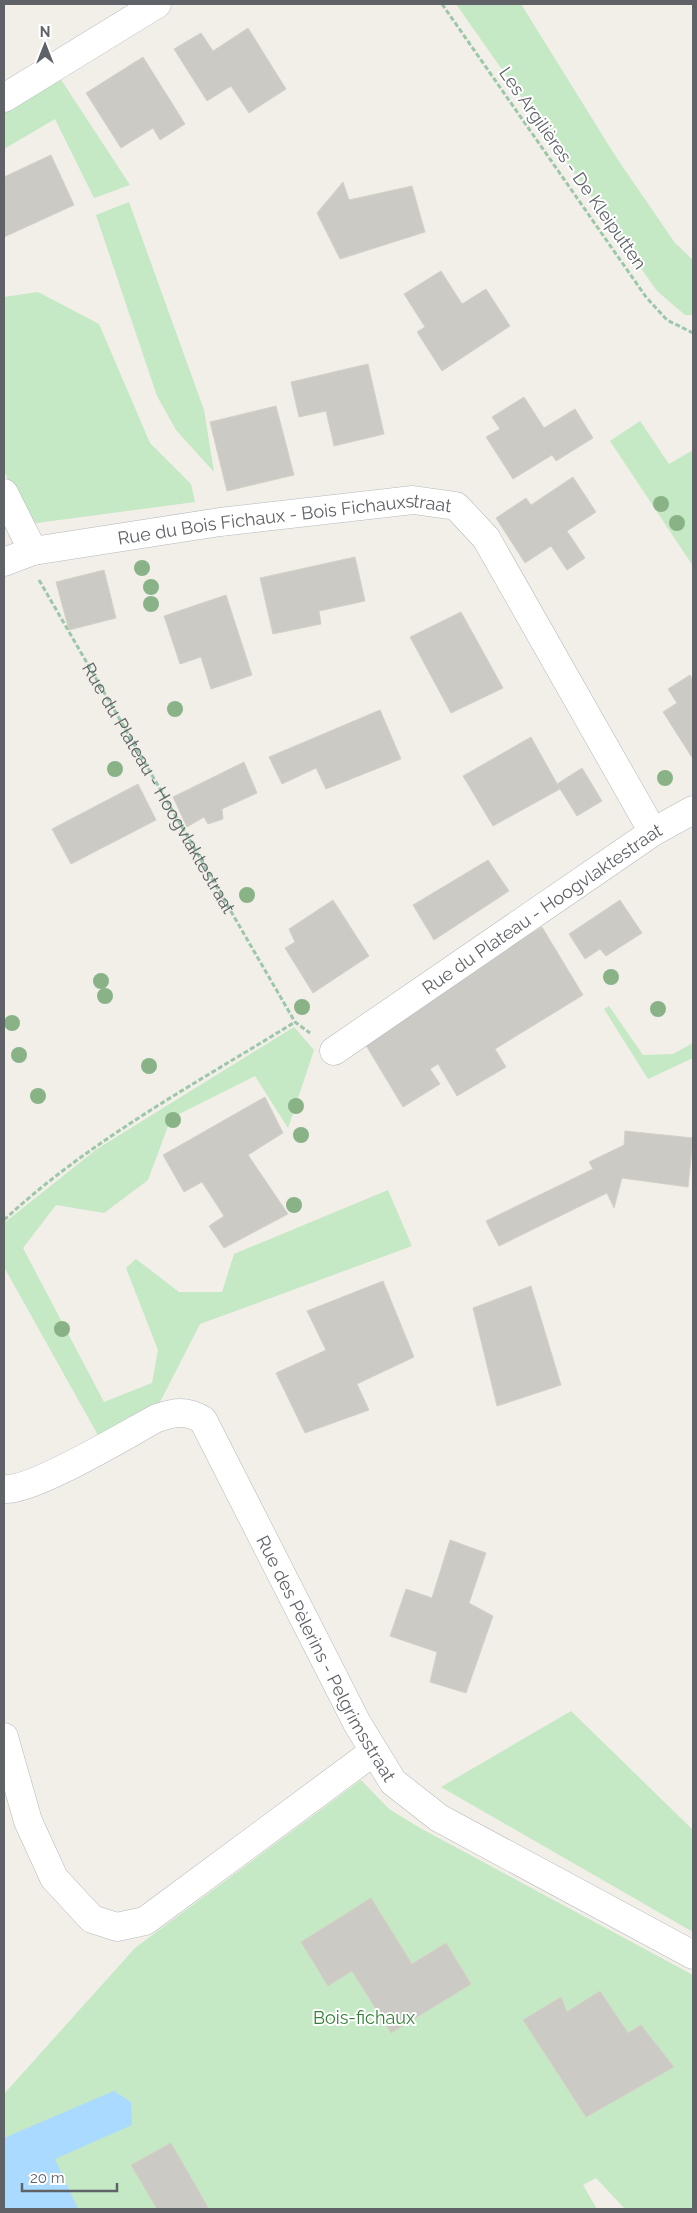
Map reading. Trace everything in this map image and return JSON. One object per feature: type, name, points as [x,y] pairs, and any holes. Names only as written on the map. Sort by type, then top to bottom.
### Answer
[{"type":"street","points":[[4,98],[157,4]]},
{"type":"street","points":[[4,493],[33,551]]},
{"type":"street","name":"Rue du Bois Fichaux - Bois Fichauxstraat","points":[[4,562],[33,551],[220,522],[413,500],[456,506],[486,538],[653,832]]},
{"type":"street","name":"Rue du Plateau - Hoogvlaktestraat","points":[[334,1051],[653,832],[693,810]]},
{"type":"street","name":"Rue des Pèlerins - Pelgrimsstraat","points":[[4,1490],[34,1483],[157,1418],[174,1412],[191,1413],[203,1420],[373,1752],[393,1782],[439,1818],[693,1955]]},
{"type":"street","points":[[4,1737],[28,1821],[54,1878],[92,1919],[117,1927],[145,1922],[373,1752]]},
{"type":"path","name":"Les Argilières - De Kleiputten","points":[[442,4],[646,297],[667,320],[693,333]]},
{"type":"path","name":"Rue du Plateau - Hoogvlaktestraat","points":[[33,551],[36,576],[295,1022],[334,1051]]},
{"type":"path","points":[[4,1220],[28,1198],[90,1149],[295,1022]]},
{"type":"green space","points":[[456,4],[521,4],[616,157],[675,243],[693,260],[693,315],[685,315],[657,291]]},
{"type":"green space","points":[[58,75],[130,185],[94,198],[55,119],[4,149],[4,108]]},
{"type":"green space","points":[[129,202],[204,410],[214,472],[176,430],[157,396],[96,215]]},
{"type":"green space","points":[[38,292],[99,324],[150,443],[191,484],[195,502],[29,524],[4,471],[4,297]]},
{"type":"green space","points":[[640,421],[669,464],[693,450],[693,566],[610,441]]},
{"type":"green space","points":[[609,1006],[643,1055],[673,1054],[693,1043],[693,1058],[648,1079],[604,1009]]},
{"type":"green space","points":[[294,1027],[314,1050],[288,1128],[255,1076],[171,1118],[148,1180],[104,1213],[56,1205],[23,1248],[104,1402],[152,1383],[158,1350],[126,1268],[136,1259],[179,1292],[222,1292],[234,1254],[388,1190],[412,1246],[200,1324],[159,1404],[99,1437],[4,1267],[4,1223],[97,1149]]},
{"type":"green space","points":[[571,1711],[693,1830],[693,1932],[441,1787]]},
{"type":"green space","name":"Bois-fichaux","points":[[361,1780],[389,1809],[420,1828],[693,1975],[693,2209],[625,2209],[596,2178],[583,2185],[597,2209],[4,2209],[4,2094],[135,1948]]},
{"type":"water","points":[[114,2091],[131,2102],[132,2125],[55,2159],[78,2209],[4,2209],[4,2138]]},
{"type":"building","points":[[248,28],[286,89],[249,113],[231,86],[207,101],[174,49],[201,33],[213,51]]},
{"type":"building","points":[[143,57],[185,124],[160,140],[153,128],[121,148],[86,93]]},
{"type":"building","points":[[51,155],[74,205],[4,237],[4,177]]},
{"type":"building","points":[[343,182],[349,200],[412,186],[425,232],[340,259],[317,213]]},
{"type":"building","points":[[441,271],[462,304],[486,289],[510,326],[442,371],[417,332],[425,327],[404,294]]},
{"type":"building","points":[[368,364],[384,434],[334,446],[326,411],[299,417],[291,382]]},
{"type":"building","points":[[524,397],[544,428],[575,409],[593,438],[556,461],[552,455],[513,479],[486,437],[500,429],[492,417]]},
{"type":"building","points":[[276,406],[294,475],[227,491],[210,422]]},
{"type":"building","points":[[573,477],[596,512],[567,531],[585,558],[567,570],[551,546],[525,563],[496,518],[526,498],[531,505]]},
{"type":"building","points":[[355,557],[365,601],[319,611],[321,624],[273,634],[260,578]]},
{"type":"building","points":[[104,570],[116,618],[69,630],[56,582]]},
{"type":"building","points":[[226,595],[252,675],[211,689],[201,657],[180,664],[164,616]]},
{"type":"building","points":[[461,612],[503,688],[451,713],[410,637]]},
{"type":"building","points":[[690,675],[693,681],[693,759],[663,712],[677,703],[668,689]]},
{"type":"building","points":[[380,710],[401,759],[326,789],[316,768],[282,784],[269,757]]},
{"type":"building","points":[[531,737],[560,789],[493,826],[463,776]]},
{"type":"building","points":[[244,762],[257,793],[222,809],[223,819],[208,824],[204,817],[187,827],[173,797]]},
{"type":"building","points":[[582,768],[602,801],[577,816],[557,784]]},
{"type":"building","points":[[138,784],[156,820],[71,864],[52,829]]},
{"type":"building","points":[[488,860],[509,891],[434,940],[413,905]]},
{"type":"building","points":[[333,900],[369,956],[313,993],[285,948],[295,942],[289,929]]},
{"type":"building","points":[[620,900],[642,933],[606,956],[600,949],[585,959],[569,934]]},
{"type":"building","points":[[542,927],[583,995],[495,1049],[506,1067],[457,1096],[438,1064],[430,1069],[440,1084],[403,1107],[361,1037]]},
{"type":"building","points":[[265,1097],[283,1133],[248,1155],[288,1214],[224,1248],[209,1226],[224,1216],[202,1182],[184,1192],[163,1155]]},
{"type":"building","points":[[625,1131],[693,1138],[688,1187],[622,1178],[614,1208],[607,1193],[499,1246],[486,1221],[593,1169],[589,1162],[624,1145]]},
{"type":"building","points":[[383,1281],[414,1357],[357,1384],[369,1410],[305,1433],[276,1373],[326,1350],[307,1311]]},
{"type":"building","points":[[531,1286],[561,1385],[497,1406],[473,1308]]},
{"type":"building","points":[[450,1540],[486,1553],[469,1603],[493,1616],[466,1693],[430,1682],[437,1652],[390,1636],[406,1589],[432,1598]]},
{"type":"building","points":[[371,1898],[412,1964],[446,1943],[471,1984],[391,2033],[352,1971],[328,1986],[301,1942]]},
{"type":"building","points":[[600,1991],[628,2033],[641,2025],[674,2067],[586,2117],[523,2020],[561,1997],[567,2012]]},
{"type":"building","points":[[171,2143],[209,2209],[157,2209],[131,2165]]}]
